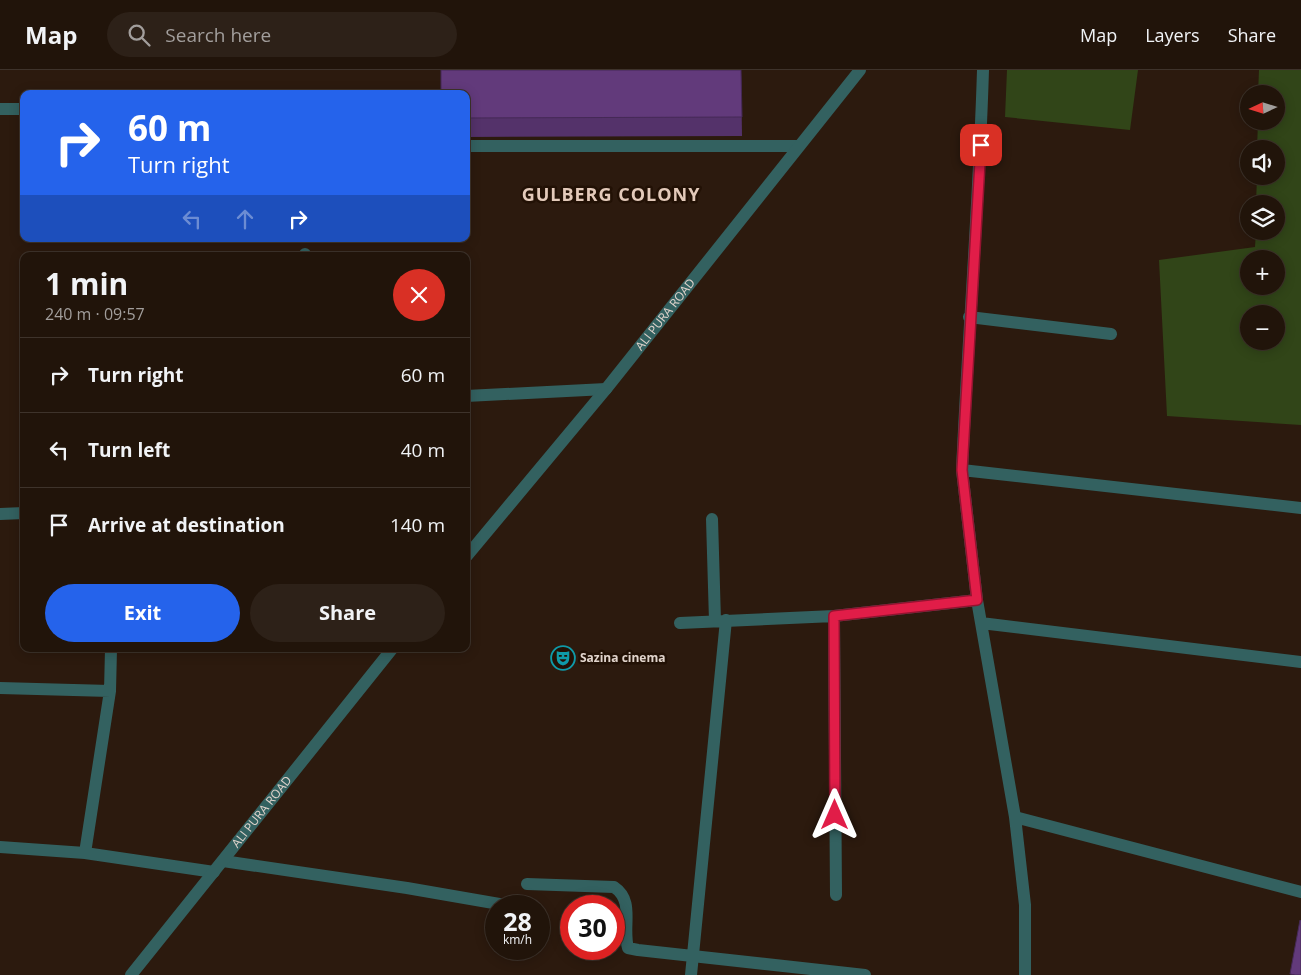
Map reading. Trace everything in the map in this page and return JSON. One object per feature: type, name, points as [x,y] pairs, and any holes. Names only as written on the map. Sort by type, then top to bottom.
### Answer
[{"type":"street","name":"ALI PURA ROAD","points":[[470,552],[606,389],[860,70]]},
{"type":"street","points":[[983,70],[980,182],[969,317],[962,470],[977,600],[1015,817],[1026,904],[1025,975]]},
{"type":"street","points":[[0,109],[20,109]]},
{"type":"street","points":[[470,146],[798,146]]},
{"type":"street","points":[[969,317],[1111,334]]},
{"type":"street","points":[[470,396],[606,389]]},
{"type":"street","points":[[962,470],[1301,508]]},
{"type":"street","points":[[0,514],[20,513]]},
{"type":"street","points":[[691,975],[721,620],[712,519]]},
{"type":"street","points":[[680,623],[834,616],[977,600]]},
{"type":"street","points":[[834,616],[836,895]]},
{"type":"street","points":[[981,623],[1301,662]]},
{"type":"street","points":[[85,853],[110,691],[111,652]]},
{"type":"street","name":"ALI PURA ROAD","points":[[131,975],[390,652]]},
{"type":"street","points":[[0,688],[110,691]]},
{"type":"street","points":[[1015,817],[1301,892]]},
{"type":"street","points":[[0,847],[85,853],[214,872]]},
{"type":"street","points":[[223,861],[485,902]]},
{"type":"street","points":[[527,884],[614,887],[622,892],[627,902],[625,937],[628,948],[693,957],[865,975]]},
{"type":"green space","points":[[1007,70],[1138,70],[1130,130],[1005,117]]},
{"type":"green space","points":[[1259,70],[1301,70],[1301,425],[1167,416],[1159,260],[1255,247],[1255,240],[1285,240],[1285,195],[1256,195],[1257,185],[1285,185],[1285,140],[1257,140],[1258,130],[1285,130],[1285,85],[1258,85]]},
{"type":"building","points":[[441,70],[741,70],[742,117],[470,118],[470,90],[441,90]]},
{"type":"building","points":[[1300,920],[1301,975],[1295,975],[1290,974]]},
{"type":"place","name":"Sazina cinema","points":[[563,658]]},
{"type":"district","name":"GULBERG COLONY","points":[[611,195]]},
{"type":"route","points":[[835,815],[834,616],[977,600],[962,470],[969,317],[980,182],[981,145]]}]
